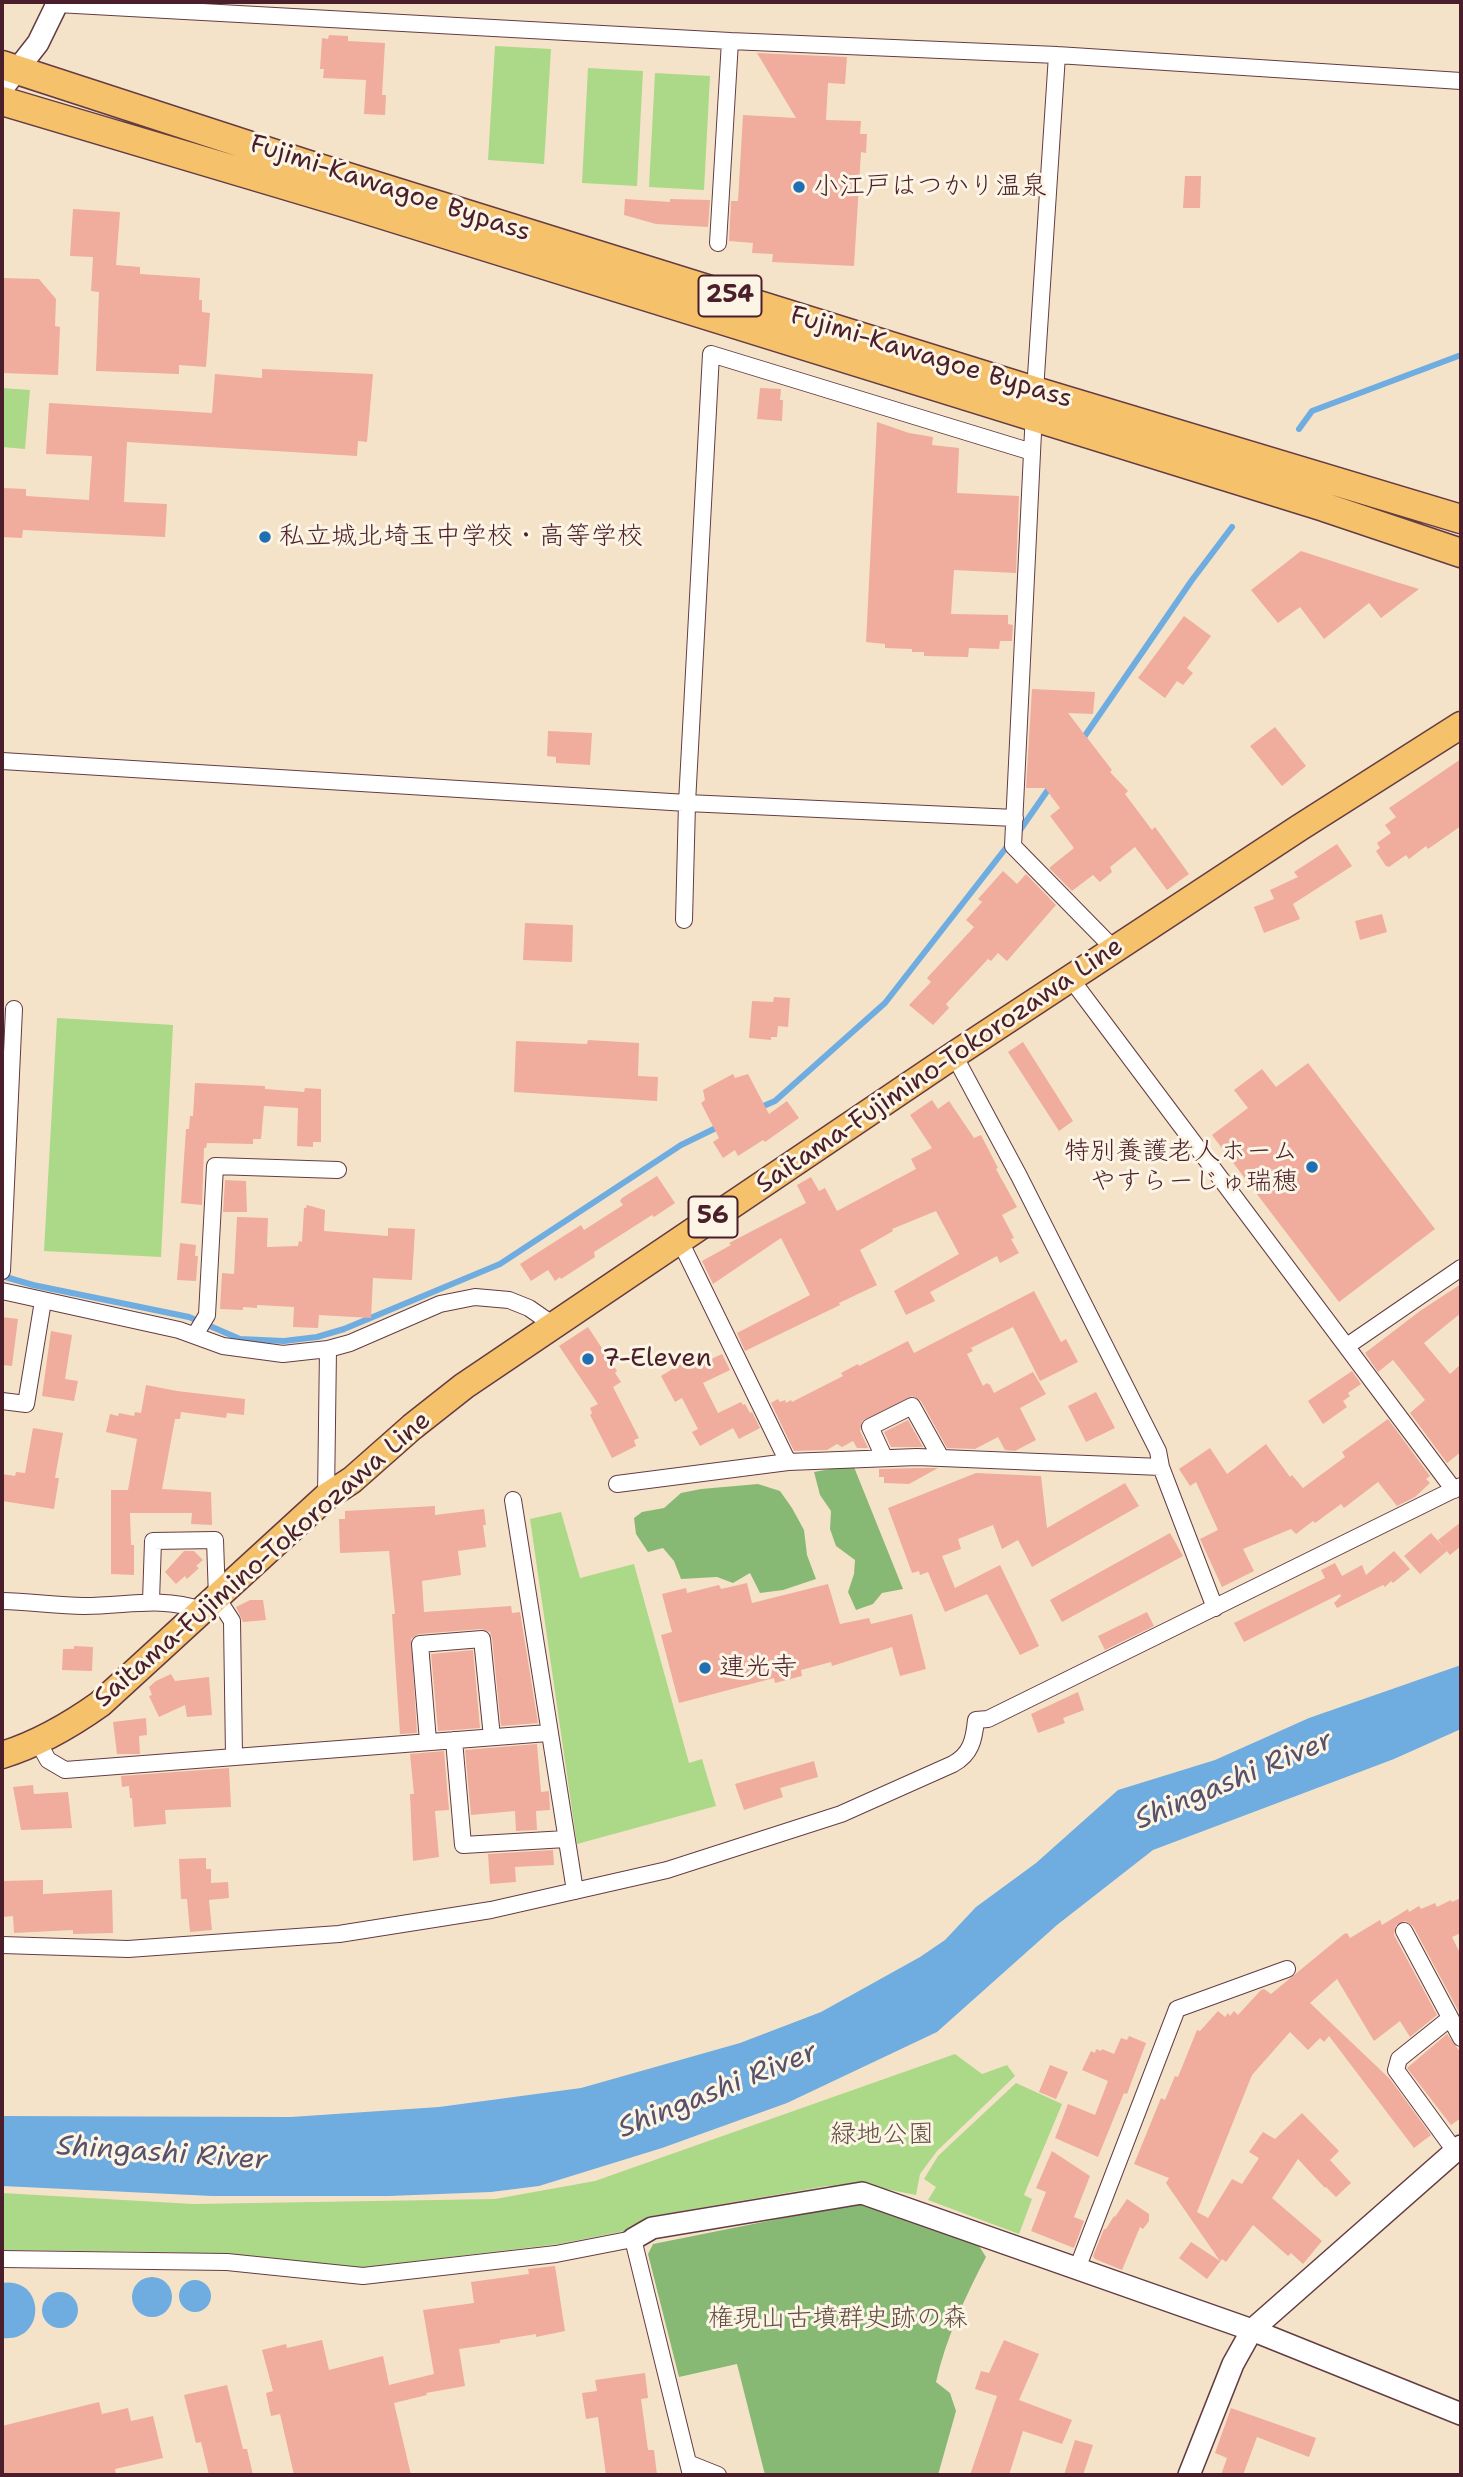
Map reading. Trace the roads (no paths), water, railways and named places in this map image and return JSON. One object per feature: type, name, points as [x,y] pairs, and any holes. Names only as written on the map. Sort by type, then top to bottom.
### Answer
[{"type":"highway","name":"Fujimi-Kawagoe Bypass","points":[[7,75],[322,169],[1035,404],[1461,553]]},
{"type":"highway","name":"Fujimi-Kawagoe Bypass","points":[[2,101],[1035,404],[1461,519]]},
{"type":"main road","name":"Saitama-Fujimino-Tokorozawa Line","points":[[2,1755],[38,1742],[65,1728],[100,1704],[326,1497],[352,1480],[464,1385],[954,1055],[1461,725]]},
{"type":"street","points":[[7,75],[38,44],[57,3],[730,41],[1057,55],[1461,81]]},
{"type":"street","points":[[718,243],[730,41]]},
{"type":"street","points":[[1057,55],[1032,452],[1013,846],[1115,950]]},
{"type":"street","points":[[684,920],[687,803],[711,354],[1032,452]]},
{"type":"street","points":[[2,761],[687,803],[1015,818]]},
{"type":"street","points":[[2,1945],[128,1949],[339,1934],[491,1910],[667,1870],[841,1814],[953,1765],[965,1757],[974,1740],[976,1720],[988,1718],[1457,1488],[1071,979]]},
{"type":"street","points":[[2,1271],[14,1009]]},
{"type":"street","points":[[954,1055],[1019,1176],[1158,1451],[1161,1467],[1215,1608]]},
{"type":"street","points":[[194,1335],[207,1315],[215,1166],[338,1170]]},
{"type":"street","points":[[680,1239],[788,1462]]},
{"type":"street","points":[[1347,1346],[1461,1268]]},
{"type":"street","points":[[2,1291],[142,1321],[223,1346],[283,1354],[328,1349],[350,1343],[440,1304],[475,1297],[509,1300],[529,1308],[552,1324]]},
{"type":"street","points":[[2,1401],[26,1404],[43,1301]]},
{"type":"street","points":[[326,1497],[328,1349]]},
{"type":"street","points":[[884,1457],[870,1427],[912,1406],[941,1458]]},
{"type":"street","points":[[617,1484],[788,1462],[884,1457],[1161,1467]]},
{"type":"street","points":[[513,1500],[575,1891]]},
{"type":"street","points":[[151,1601],[153,1541],[215,1540],[210,1604]]},
{"type":"street","points":[[2,1601],[84,1606],[151,1601],[185,1605],[210,1604],[232,1621],[234,1756]]},
{"type":"street","points":[[428,1741],[420,1644],[482,1639],[492,1737]]},
{"type":"street","points":[[38,1742],[48,1760],[65,1770],[548,1733]]},
{"type":"street","points":[[454,1740],[463,1845],[566,1839]]},
{"type":"street","points":[[1404,1931],[1461,2038]]},
{"type":"street","points":[[1077,2269],[1177,2009],[1287,1969]]},
{"type":"street","points":[[1191,2474],[1233,2364],[1252,2330],[1458,2149],[1396,2070],[1399,2059],[1449,2019]]},
{"type":"street","points":[[2,2259],[227,2262],[363,2276],[556,2254],[633,2239],[652,2228],[862,2193],[1252,2330],[1461,2414]]},
{"type":"street","points":[[633,2239],[690,2469],[718,2475]]},
{"type":"water","name":"Shingashi River","points":[[1461,1665],[1461,1729],[1394,1759],[1153,1850],[1057,1925],[937,2032],[787,2103],[662,2148],[539,2186],[491,2192],[389,2196],[212,2196],[2,2186],[2,2116],[291,2117],[439,2107],[581,2088],[740,2043],[821,2012],[920,1957],[945,1940],[976,1907],[1036,1863],[1118,1790],[1215,1760],[1309,1718]]},
{"type":"water","points":[[152,2277],[160,2278],[166,2283],[171,2289],[171,2305],[166,2311],[160,2316],[152,2317],[144,2316],[138,2311],[133,2305],[132,2297],[133,2289],[138,2283],[144,2278]]},
{"type":"water","points":[[195,2280],[207,2284],[211,2296],[207,2308],[195,2312],[183,2308],[179,2296],[183,2284]]},
{"type":"water","points":[[2,2283],[16,2284],[27,2289],[33,2299],[33,2321],[27,2331],[17,2337],[2,2338]]},
{"type":"water","points":[[60,2292],[73,2297],[78,2310],[73,2323],[60,2328],[47,2323],[42,2310],[47,2297]]},
{"type":"waterway","points":[[1299,429],[1312,411],[1461,355]]},
{"type":"waterway","points":[[1082,740],[1192,580],[1232,527]]},
{"type":"waterway","points":[[1018,833],[1052,784]]},
{"type":"waterway","points":[[759,1108],[775,1101],[885,1003],[1009,844]]},
{"type":"waterway","points":[[2,1276],[33,1285],[189,1317],[240,1339],[284,1341],[317,1337],[344,1329],[500,1264],[681,1145],[720,1126]]},
{"type":"place","name":"小江戸はつかり温泉","points":[[799,187]]},
{"type":"place","name":"私立城北埼玉中学校・高等学校","points":[[265,537]]},
{"type":"place","name":"特別養護老人ホーム やすらーじゅ瑞穂","points":[[1312,1167]]},
{"type":"place","name":"7-Eleven","points":[[588,1359]]},
{"type":"place","name":"連光寺","points":[[705,1668]]},
{"type":"park label","name":"緑地公園","points":[[882,2135]]},
{"type":"park label","name":"権現山古墳群史跡の森","points":[[838,2319]]}]
